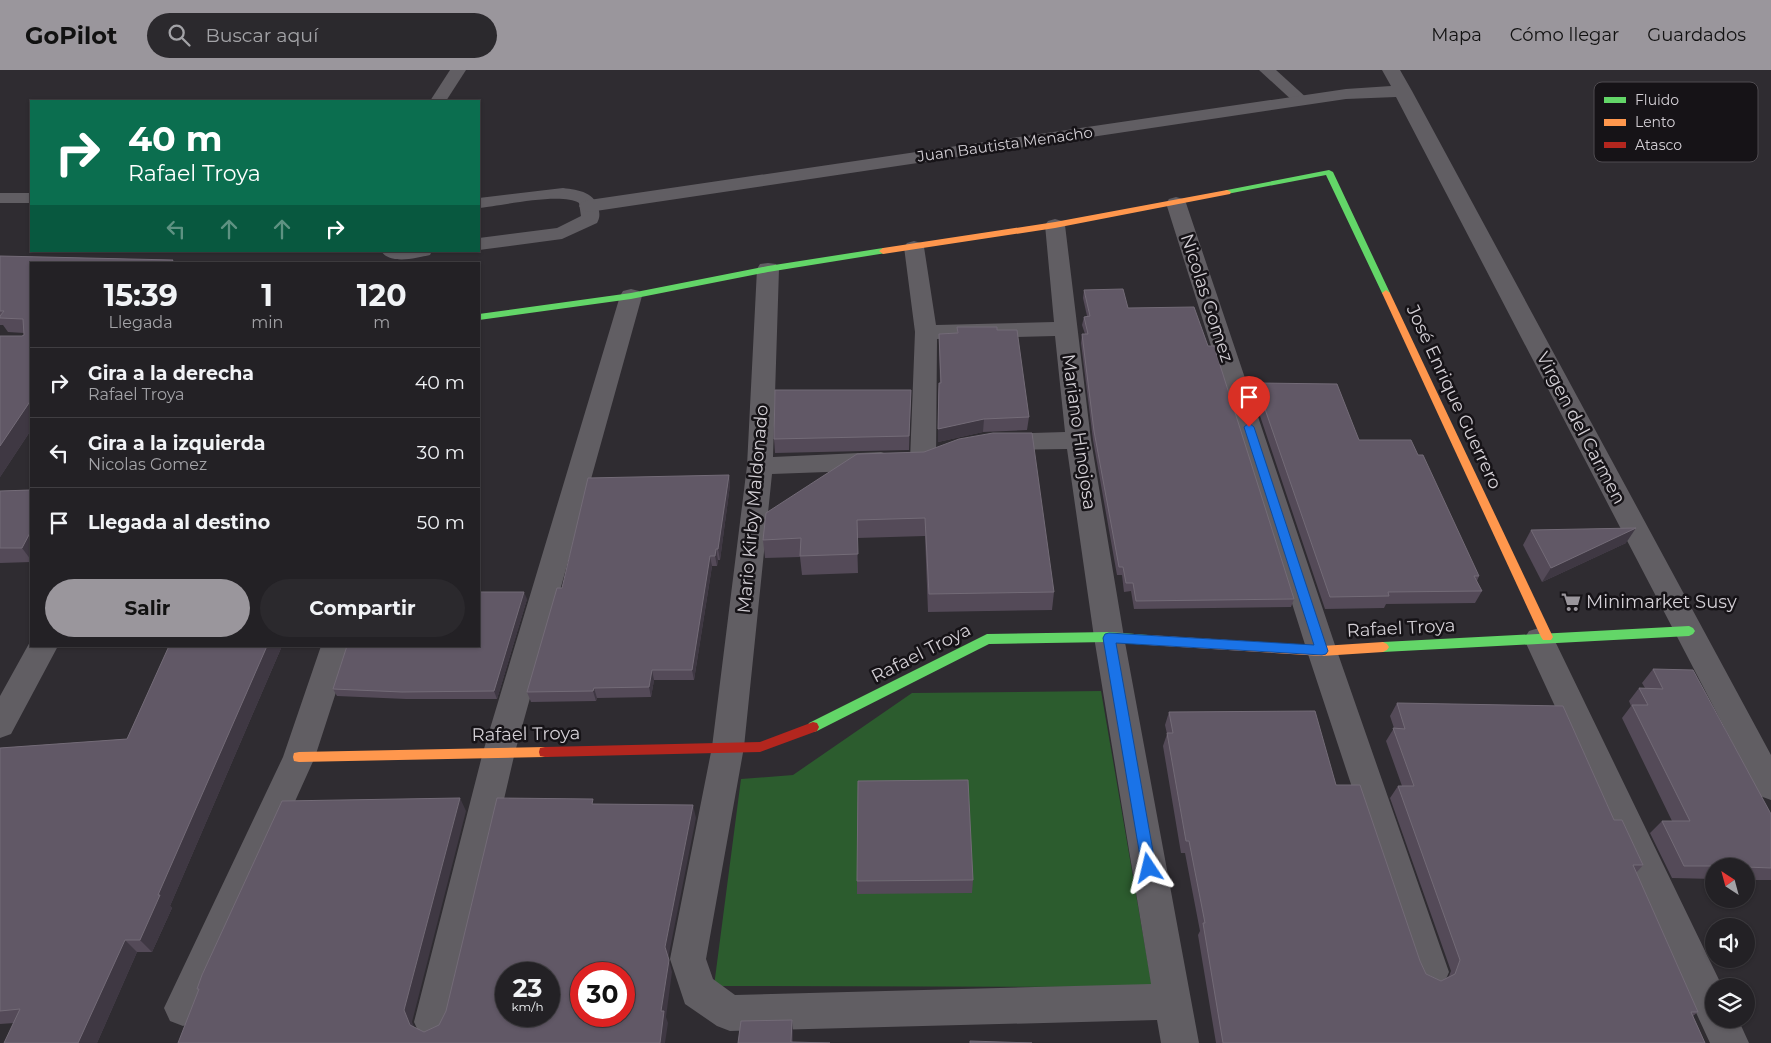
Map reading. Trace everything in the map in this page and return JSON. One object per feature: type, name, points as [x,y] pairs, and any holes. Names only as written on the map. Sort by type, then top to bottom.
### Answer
[{"type":"street","name":"Virgen del Carmen","points":[[1391,70],[1771,786]]},
{"type":"street","name":"Juan Bautista Menacho","points":[[599,205],[1301,100],[1346,94],[1403,91]]},
{"type":"street","name":"José Enrique Guerrero","points":[[1176,202],[1328,172],[1543,638]]},
{"type":"street","points":[[480,317],[630,296],[768,269],[1055,226],[1176,202]]},
{"type":"street","name":"Nicolas Gomez","points":[[1176,202],[1322,651],[1431,972]]},
{"type":"street","name":"Mariano Hinojosa","points":[[1055,226],[1078,440],[1109,638],[1180,1043]]},
{"type":"street","points":[[760,466],[934,455],[926,332],[914,247]]},
{"type":"street","name":"Mario Kirby Maldonado","points":[[768,269],[760,466],[728,747],[688,959],[698,991],[730,1013],[1172,1002]]},
{"type":"street","points":[[433,1022],[499,752],[630,296]]},
{"type":"street","points":[[926,332],[1066,329]]},
{"type":"street","points":[[972,445],[991,442],[1078,440]]},
{"type":"street","name":"Rafael Troya","points":[[299,757],[760,747],[804,731],[987,639],[1109,638],[1322,651],[1689,631]]},
{"type":"street","points":[[1543,638],[1705,989]]},
{"type":"street","points":[[0,725],[42,647]]},
{"type":"street","points":[[182,1008],[299,757],[336,647]]},
{"type":"street","points":[[1722,1028],[1730,1043]]},
{"type":"lane","points":[[439,100],[458,70]]},
{"type":"lane","points":[[1267,70],[1301,100]]},
{"type":"lane","points":[[480,204],[556,194],[574,194],[599,205],[590,219],[562,232],[480,244]]},
{"type":"lane","points":[[0,198],[30,198]]},
{"type":"lane","points":[[393,252],[399,254],[415,252]]},
{"type":"green space","points":[[1101,691],[1152,987],[714,986],[741,779],[793,775],[912,693]]},
{"type":"building","points":[[0,256],[173,260],[172,262],[30,262],[30,401],[0,446],[0,336],[24,335],[23,319],[0,318],[4,311],[0,311]]},
{"type":"building","points":[[1123,289],[1128,308],[1194,307],[1208,346],[1214,346],[1294,599],[1136,601],[1133,583],[1126,583],[1123,567],[1119,567],[1094,431],[1082,334],[1088,334],[1084,317],[1090,316],[1084,290]]},
{"type":"building","points":[[957,327],[997,327],[997,330],[1017,330],[1029,417],[984,419],[938,429],[939,383],[941,383],[939,334],[958,333]]},
{"type":"building","points":[[1256,383],[1337,384],[1359,440],[1411,440],[1418,455],[1423,455],[1479,576],[1474,576],[1482,591],[1388,592],[1389,596],[1330,597]]},
{"type":"building","points":[[775,390],[911,390],[909,436],[774,439]]},
{"type":"building","points":[[993,433],[1032,433],[1054,592],[929,594],[925,518],[857,520],[858,554],[800,556],[801,538],[763,540],[766,513],[857,454],[924,452],[959,439]]},
{"type":"building","points":[[729,475],[718,549],[716,549],[715,556],[710,556],[692,670],[652,670],[649,687],[594,688],[593,691],[527,692],[557,588],[562,588],[588,478]]},
{"type":"building","points":[[30,490],[30,533],[22,548],[0,548],[0,491]]},
{"type":"building","points":[[1636,528],[1551,568],[1531,530]]},
{"type":"building","points":[[480,592],[524,592],[494,691],[402,692],[333,689],[347,647],[480,647]]},
{"type":"building","points":[[169,647],[267,647],[140,940],[125,940],[78,1043],[4,1043],[20,1009],[0,1011],[0,748],[127,739]]},
{"type":"building","points":[[1653,669],[1693,670],[1771,814],[1771,868],[1755,867],[1755,858],[1705,858],[1705,866],[1684,866],[1662,821],[1690,821],[1632,705],[1648,705],[1639,688],[1663,689]]},
{"type":"building","points":[[1397,703],[1563,706],[1614,820],[1622,820],[1643,865],[1633,865],[1698,1012],[1691,1012],[1705,1043],[1223,1043],[1203,923],[1205,923],[1189,841],[1186,841],[1167,733],[1173,733],[1169,712],[1315,711],[1336,785],[1360,785],[1420,961],[1426,974],[1441,981],[1455,974],[1460,960],[1398,786],[1414,786],[1393,728],[1405,729]]},
{"type":"building","points":[[968,780],[973,880],[857,881],[858,781]]},
{"type":"building","points":[[460,798],[404,1010],[410,1025],[424,1032],[439,1025],[446,1011],[497,798],[593,799],[592,804],[693,805],[665,947],[669,960],[661,1011],[664,1011],[660,1043],[178,1043],[199,989],[197,989],[282,801]]},
{"type":"building","points":[[792,1020],[791,1042],[830,1043],[738,1043],[741,1021]]},
{"type":"building","points":[[970,1041],[1032,1043],[970,1043]]},
{"type":"traffic: fast","points":[[1227,192],[1329,172],[1386,293]]},
{"type":"traffic: fast","points":[[480,317],[631,296],[768,269],[883,251]]},
{"type":"traffic: fast","points":[[1383,647],[1689,631]]},
{"type":"traffic: fast","points":[[813,727],[987,639],[1109,637],[1148,640]]},
{"type":"traffic: slow","points":[[883,251],[1055,225],[1227,192]]},
{"type":"traffic: slow","points":[[1386,293],[1547,637]]},
{"type":"traffic: slow","points":[[1148,640],[1322,651],[1383,647]]},
{"type":"traffic: slow","points":[[299,757],[545,752]]},
{"type":"traffic: jam","points":[[545,752],[760,747],[813,727]]},
{"type":"place","name":"Minimarket Susy","points":[[1571,602]]},
{"type":"route","points":[[1149,868],[1109,638],[1322,651],[1249,427]]}]
